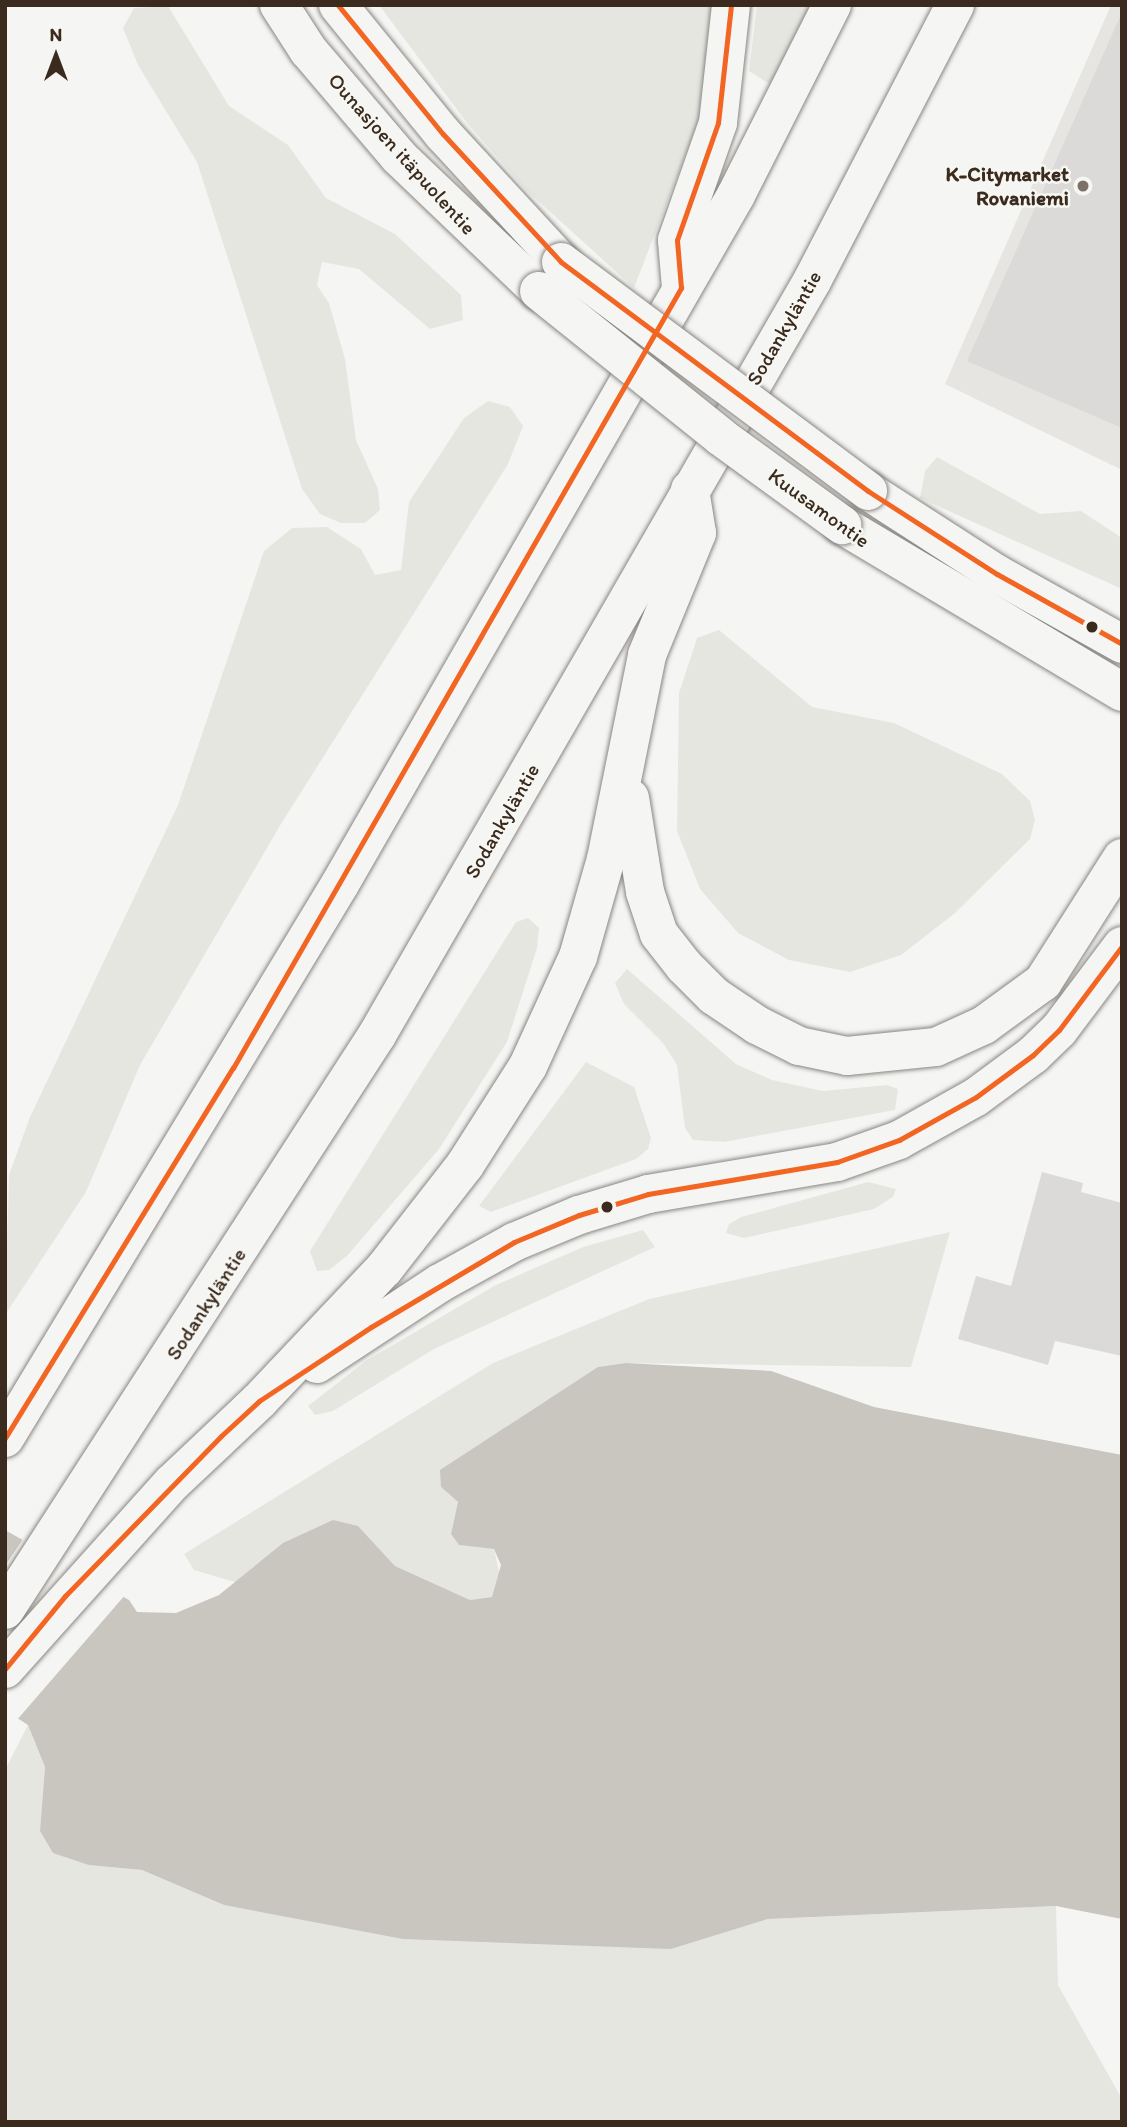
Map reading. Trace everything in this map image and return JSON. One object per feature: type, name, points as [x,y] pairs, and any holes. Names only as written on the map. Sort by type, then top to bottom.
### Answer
[{"type":"main road","name":"Ounasjoen itäpuolentie","points":[[279,5],[308,50],[399,157],[550,277]]},
{"type":"main road","name":"Ounasjoen itäpuolentie","points":[[338,5],[443,134],[550,277]]},
{"type":"main road","points":[[5,1438],[240,1056],[736,195],[832,5]]},
{"type":"main road","name":"Sodankyläntie","points":[[5,1610],[377,1035],[811,281],[955,5]]},
{"type":"main road","points":[[681,288],[677,240],[718,123],[733,10]]},
{"type":"main road","name":"Kuusamontie","points":[[550,277],[868,491],[997,574],[1122,644]]},
{"type":"main road","name":"Kuusamontie","points":[[550,277],[721,437],[842,525],[1122,692]]},
{"type":"main road","points":[[5,1668],[122,1536],[260,1401],[384,1269],[466,1165],[528,1066],[578,957],[627,764],[647,655],[697,533],[690,490]]},
{"type":"main road","points":[[627,764],[637,867],[659,934],[714,996],[757,1025],[799,1046],[847,1056],[936,1047],[984,1025],[1043,982],[1122,858]]},
{"type":"main road","points":[[260,1401],[440,1283],[527,1236],[648,1194],[837,1162],[899,1140],[976,1097],[1033,1055],[1059,1030],[1122,946]]},
{"type":"shaded area","points":[[379,5],[716,5],[699,119],[634,288],[526,190],[467,123]]},
{"type":"shaded area","points":[[757,5],[811,5],[771,85],[749,71]]},
{"type":"shaded area","name":"K-Citymarket Rovaniemi","points":[[1111,5],[1122,5],[1122,470],[945,384]]},
{"type":"shaded area","points":[[168,6],[229,106],[288,145],[326,198],[395,234],[461,295],[463,320],[430,329],[359,269],[322,262],[317,285],[329,303],[345,359],[356,440],[378,489],[380,510],[365,523],[341,523],[320,514],[302,489],[197,162],[138,65],[123,28],[134,8]]},
{"type":"shaded area","points":[[488,401],[510,407],[523,426],[508,464],[281,824],[140,1065],[86,1192],[5,1315],[9,1175],[30,1117],[178,805],[264,551],[292,528],[327,527],[361,549],[375,575],[401,570],[409,502],[464,418]]},
{"type":"shaded area","points":[[937,457],[1040,514],[1081,511],[1122,538],[1122,589],[920,498],[925,471]]},
{"type":"shaded area","points":[[719,630],[812,707],[894,723],[1002,774],[1030,801],[1035,820],[1030,839],[954,914],[901,955],[850,972],[789,960],[738,933],[700,889],[677,831],[679,693],[697,638]]},
{"type":"shaded area","points":[[528,918],[539,928],[537,948],[507,1042],[439,1149],[347,1256],[329,1270],[317,1271],[310,1251],[516,922]]},
{"type":"shaded area","points":[[627,969],[736,1064],[772,1080],[823,1091],[887,1085],[898,1089],[895,1110],[724,1142],[693,1140],[685,1128],[677,1065],[663,1043],[624,1004],[615,983]]},
{"type":"shaded area","points":[[586,1062],[634,1087],[651,1138],[648,1149],[636,1159],[491,1212],[479,1206]]},
{"type":"shaded area","points":[[868,1182],[896,1189],[893,1197],[874,1209],[744,1238],[726,1233],[729,1224],[741,1217]]},
{"type":"shaded area","points":[[643,1230],[655,1247],[434,1349],[333,1411],[315,1415],[308,1406],[367,1360],[496,1285],[583,1247]]},
{"type":"shaded area","points":[[950,1232],[911,1367],[626,1363],[598,1367],[441,1487],[458,1502],[451,1534],[459,1545],[494,1549],[501,1580],[492,1597],[470,1600],[395,1566],[358,1526],[283,1543],[238,1583],[194,1570],[184,1554],[493,1363],[649,1299]]},
{"type":"shaded area","points":[[626,1363],[771,1371],[874,1407],[1122,1455],[1122,1919],[1056,1906],[768,1919],[671,1949],[403,1939],[224,1905],[142,1870],[89,1865],[53,1853],[40,1831],[45,1767],[28,1725],[5,1710],[5,1530],[129,1600],[137,1612],[176,1613],[219,1595],[283,1543],[333,1520],[358,1526],[395,1566],[470,1600],[492,1597],[501,1565],[494,1549],[459,1545],[451,1534],[458,1502],[441,1487],[440,1470],[598,1367]]},
{"type":"shaded area","points":[[28,1725],[45,1767],[40,1831],[89,1865],[142,1870],[224,1905],[671,1949],[768,1919],[1056,1906],[1058,1985],[1122,2099],[1122,2122],[5,2122],[5,1770]]},
{"type":"pier","points":[[25,1536],[126,1594],[16,1721],[5,1714],[5,1566]]},
{"type":"building","name":"K-Citymarket Rovaniemi","points":[[1122,12],[1122,428],[967,361]]},
{"type":"building","points":[[1042,1172],[1083,1183],[1081,1192],[1122,1203],[1122,1356],[1055,1341],[1048,1365],[958,1339],[976,1276],[1011,1286]]},
{"type":"transit line","points":[[338,5],[443,134],[561,262],[868,491],[997,574],[1122,644]]},
{"type":"transit line","points":[[5,1438],[233,1068],[681,288],[677,240],[718,123],[731,5]]},
{"type":"transit line","points":[[5,1669],[65,1596],[221,1436],[259,1401],[371,1327],[514,1242],[579,1215],[648,1194],[837,1162],[899,1140],[976,1097],[1033,1055],[1059,1030],[1122,946]]},
{"type":"place","name":"K-Citymarket Rovaniemi","points":[[1083,186]]}]
